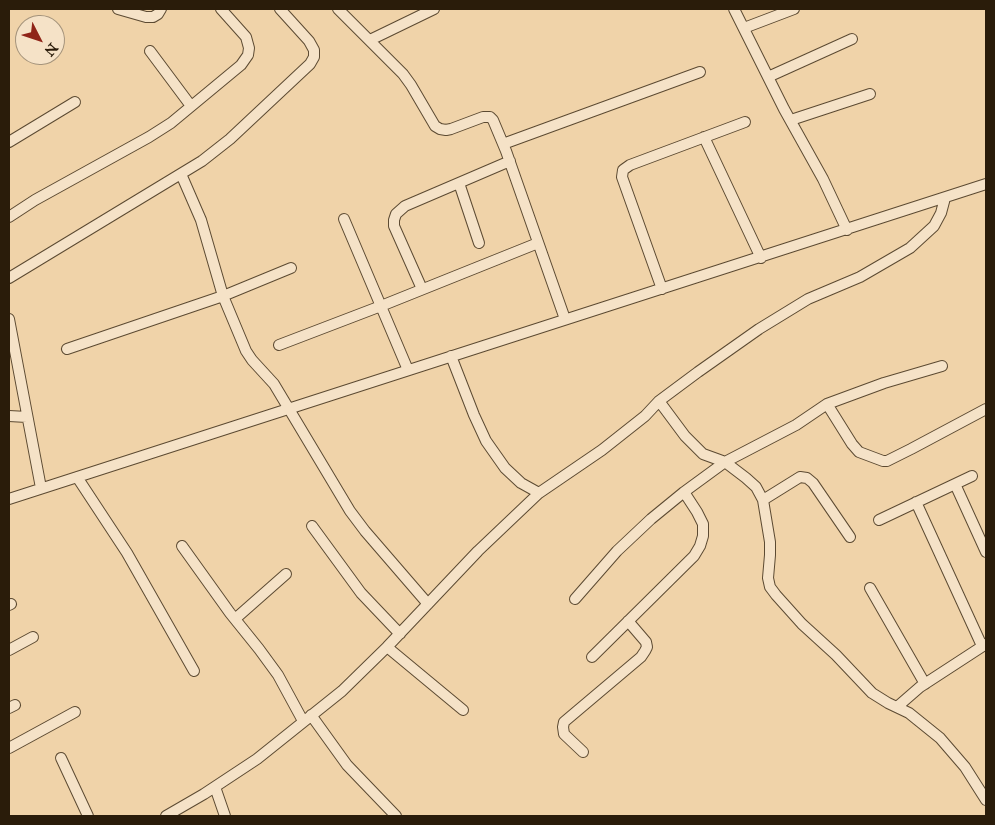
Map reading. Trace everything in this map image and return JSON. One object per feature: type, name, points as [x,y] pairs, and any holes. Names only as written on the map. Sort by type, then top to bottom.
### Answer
[{"type":"street","points":[[118,9],[146,17],[153,17],[161,9]]},
{"type":"street","points":[[9,217],[34,200],[149,138],[171,123],[241,66],[248,55],[249,48],[246,38],[221,9]]},
{"type":"street","points":[[9,278],[202,161],[230,138],[310,64],[314,57],[314,50],[309,41],[280,9]]},
{"type":"street","points":[[338,9],[412,85],[435,126],[440,129],[450,129],[483,117],[490,117],[494,120],[565,319]]},
{"type":"street","points":[[370,40],[416,13],[434,9]]},
{"type":"street","points":[[734,9],[823,179],[847,230]]},
{"type":"street","points":[[744,28],[794,9]]},
{"type":"street","points":[[768,76],[852,39]]},
{"type":"street","points":[[150,51],[191,106]]},
{"type":"street","points":[[504,144],[700,72]]},
{"type":"street","points":[[791,120],[870,94]]},
{"type":"street","points":[[9,142],[75,102]]},
{"type":"street","points":[[662,289],[621,173],[630,165],[744,122]]},
{"type":"street","points":[[704,137],[761,258]]},
{"type":"street","points":[[422,289],[394,226],[396,214],[405,206],[510,161]]},
{"type":"street","points":[[182,174],[202,220],[223,296],[246,351],[274,384],[350,511],[428,604]]},
{"type":"street","points":[[459,183],[479,243]]},
{"type":"street","points":[[9,499],[986,184]]},
{"type":"street","points":[[166,816],[214,788],[257,759],[342,691],[387,648],[478,551],[539,493],[602,450],[645,416],[659,401],[759,329],[808,299],[860,277],[910,248],[934,226],[941,213],[945,198]]},
{"type":"street","points":[[344,219],[408,370]]},
{"type":"street","points":[[279,345],[538,243]]},
{"type":"street","points":[[68,349],[223,296],[291,268]]},
{"type":"street","points":[[9,319],[11,341],[41,488]]},
{"type":"street","points":[[451,356],[486,442],[505,468],[522,483],[539,493]]},
{"type":"street","points":[[574,599],[617,551],[651,519],[725,462],[796,425],[827,404],[876,386],[942,366]]},
{"type":"street","points":[[659,401],[685,436],[703,454],[725,462],[756,487],[763,500],[770,542],[768,578],[770,587],[776,595],[802,624],[872,693],[909,713],[940,738],[965,767],[986,800]]},
{"type":"street","points":[[827,404],[859,452],[883,461],[887,461],[911,449],[986,409]]},
{"type":"street","points":[[9,416],[28,417]]},
{"type":"street","points":[[77,476],[126,553],[194,671]]},
{"type":"street","points":[[878,520],[972,476]]},
{"type":"street","points":[[763,500],[800,477],[807,478],[813,483],[850,537]]},
{"type":"street","points":[[955,484],[986,552]]},
{"type":"street","points":[[592,657],[694,556],[700,546],[703,536],[703,524],[684,492]]},
{"type":"street","points":[[897,707],[925,684],[984,645],[916,502]]},
{"type":"street","points":[[312,526],[361,593],[400,634]]},
{"type":"street","points":[[182,546],[278,675],[307,718],[396,816]]},
{"type":"street","points":[[235,619],[286,574]]},
{"type":"street","points":[[870,588],[925,684]]},
{"type":"street","points":[[583,752],[564,734],[564,722],[641,658],[645,652],[646,642],[628,621]]},
{"type":"street","points":[[9,650],[33,637]]},
{"type":"street","points":[[387,648],[462,710]]},
{"type":"street","points":[[9,748],[75,712]]},
{"type":"street","points":[[61,758],[88,816]]},
{"type":"street","points":[[214,788],[225,816]]}]
